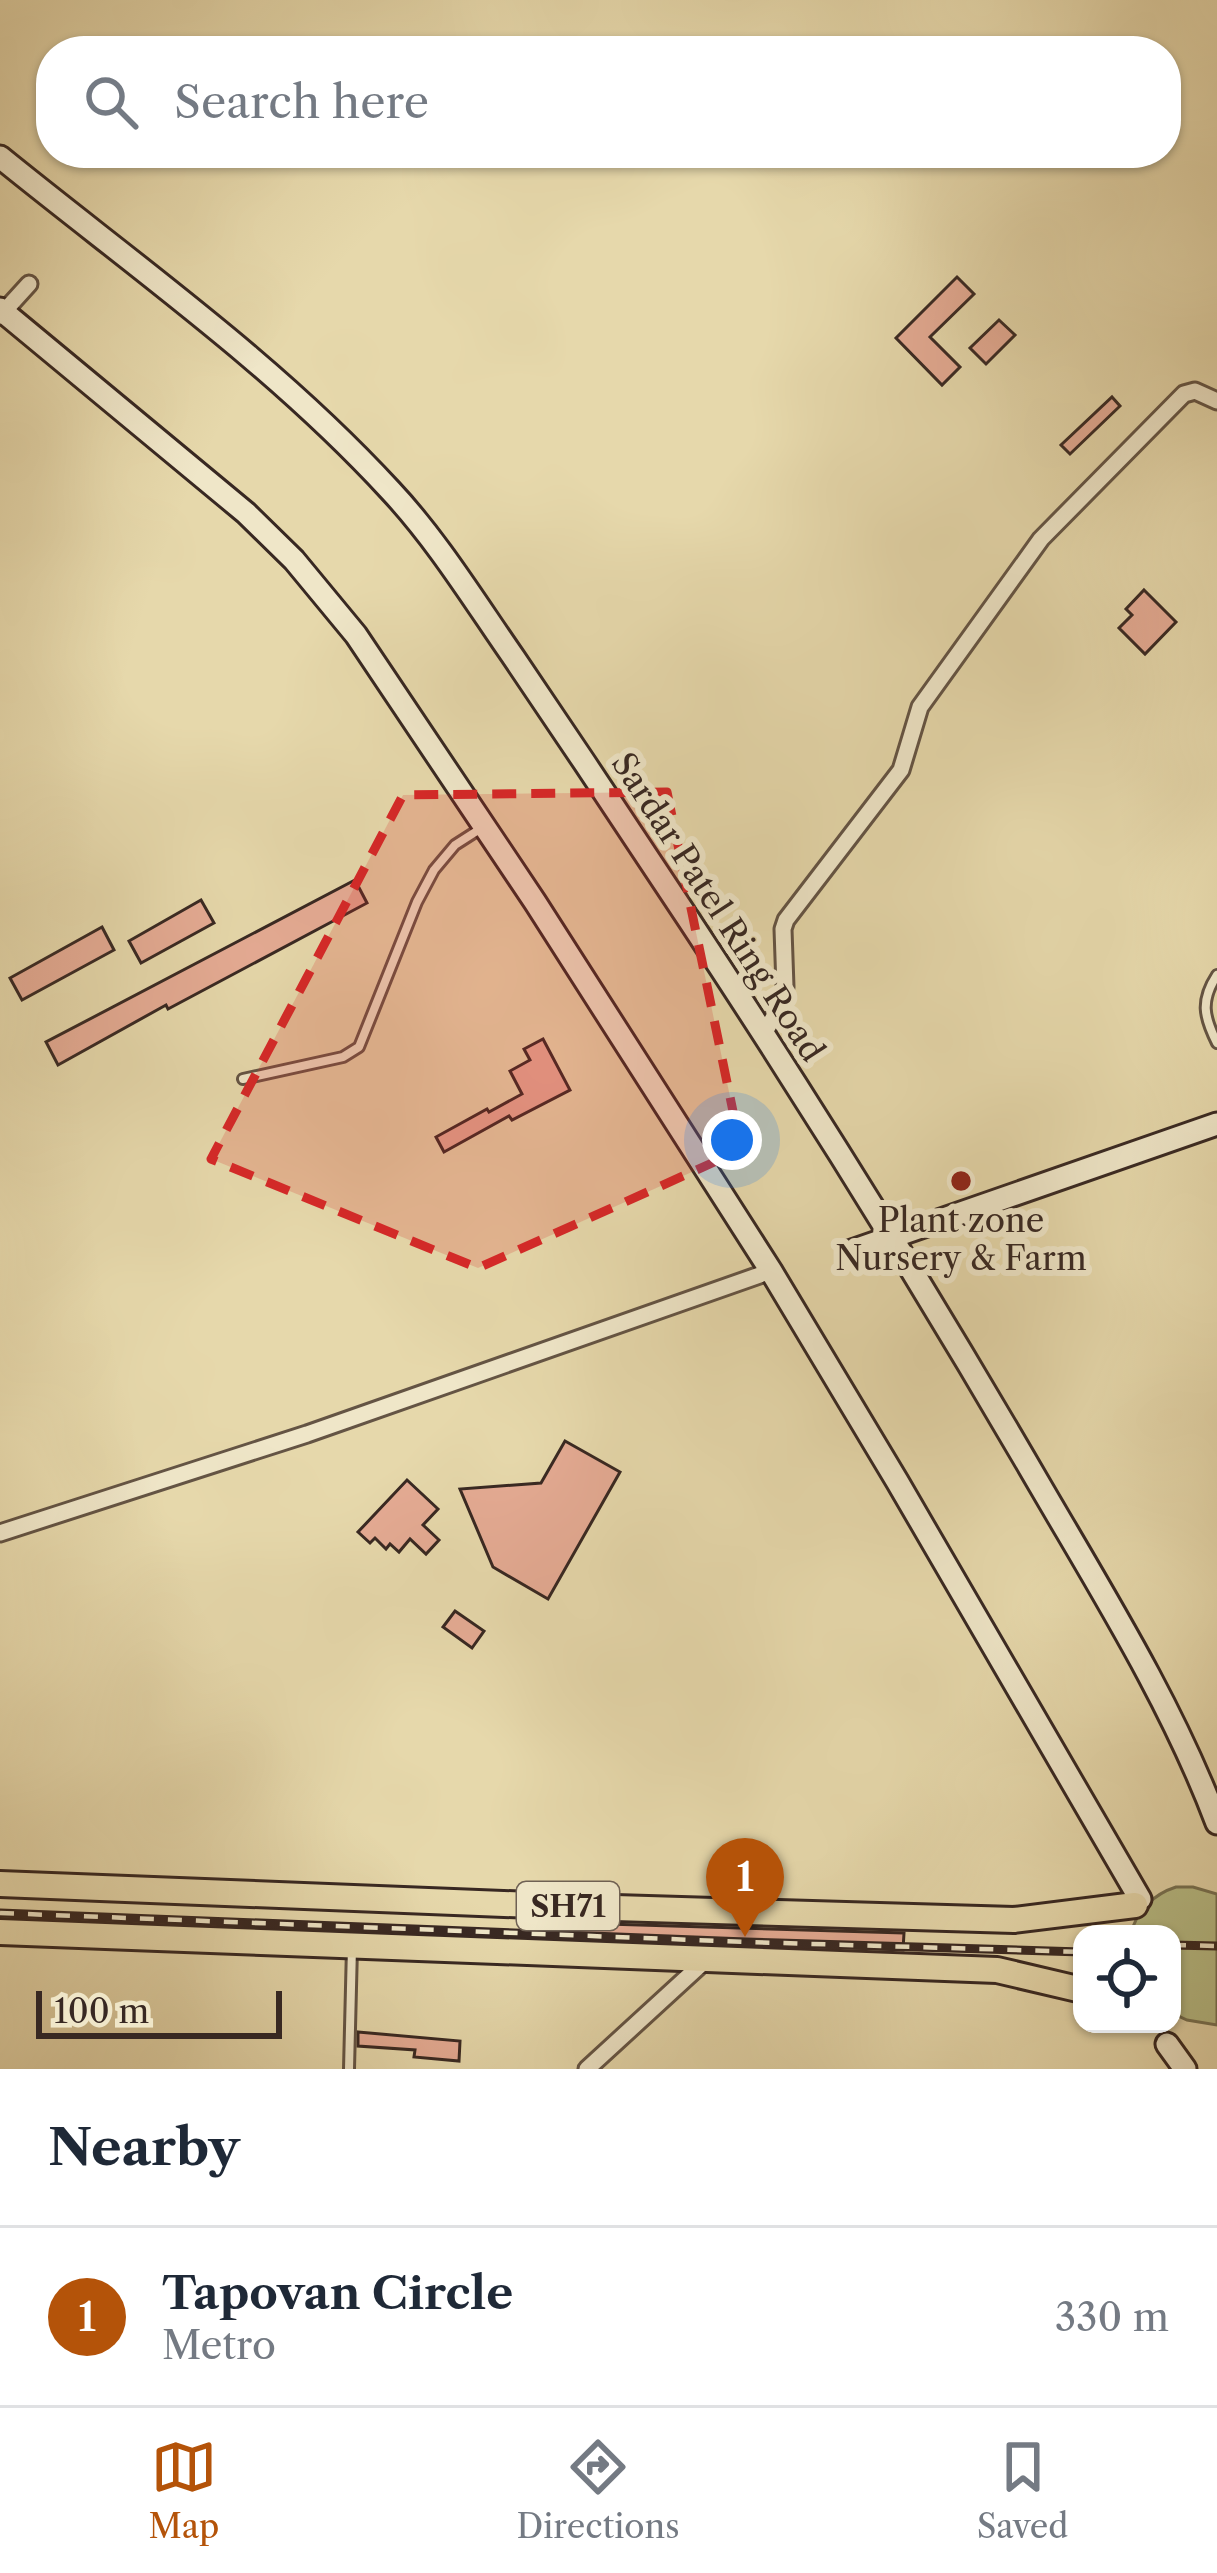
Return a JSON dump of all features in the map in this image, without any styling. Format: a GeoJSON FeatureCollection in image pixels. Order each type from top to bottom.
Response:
{"type":"FeatureCollection","features":[{"type":"Feature","properties":{"kind":"main road","name":"SH71"},"geometry":{"type":"LineString","coordinates":[[0,1884],[1014,1920],[1089,1913],[1138,1902]]}},
{"type":"Feature","properties":{"kind":"main road","name":"SH71"},"geometry":{"type":"LineString","coordinates":[[0,1932],[997,1970],[1073,1988]]}},
{"type":"Feature","properties":{"kind":"street","name":"Sardar Patel Ring Road"},"geometry":{"type":"LineString","coordinates":[[0,157],[244,350],[338,436],[394,493],[496,632],[764,1034],[969,1363],[1189,1752],[1217,1823]]}},
{"type":"Feature","properties":{"kind":"street"},"geometry":{"type":"LineString","coordinates":[[28,284],[1,312],[246,513],[294,560],[356,635],[771,1271],[898,1481],[1138,1902]]}},
{"type":"Feature","properties":{"kind":"street"},"geometry":{"type":"LineString","coordinates":[[764,1034],[785,987],[785,920],[901,770],[920,707],[1020,566],[1184,394],[1196,391],[1217,401]]}},
{"type":"Feature","properties":{"kind":"street"},"geometry":{"type":"LineString","coordinates":[[849,1252],[1217,1124]]}},
{"type":"Feature","properties":{"kind":"street"},"geometry":{"type":"LineString","coordinates":[[0,1533],[307,1434],[771,1271]]}},
{"type":"Feature","properties":{"kind":"street"},"geometry":{"type":"LineString","coordinates":[[587,2069],[707,1959]]}},
{"type":"Feature","properties":{"kind":"street"},"geometry":{"type":"LineString","coordinates":[[1167,2044],[1185,2069]]}},
{"type":"Feature","properties":{"kind":"lane"},"geometry":{"type":"LineString","coordinates":[[243,1079],[343,1058],[359,1047],[434,870],[455,845],[484,826]]}},
{"type":"Feature","properties":{"kind":"lane"},"geometry":{"type":"LineString","coordinates":[[1217,975],[1204,1016],[1217,1043]]}},
{"type":"Feature","properties":{"kind":"lane"},"geometry":{"type":"LineString","coordinates":[[349,2069],[352,1946]]}},
{"type":"Feature","properties":{"kind":"highlighted area"},"geometry":{"type":"Polygon","coordinates":[[[667,792],[741,1150],[478,1268],[211,1159],[403,795],[667,792]]]}},
{"type":"Feature","properties":{"kind":"green space"},"geometry":{"type":"Polygon","coordinates":[[[1193,1887],[1217,1894],[1217,2025],[1181,2017],[1181,1925],[1134,1925],[1147,1904],[1160,1894],[1193,1887]]]}},
{"type":"Feature","properties":{"kind":"building"},"geometry":{"type":"Polygon","coordinates":[[[957,277],[974,294],[930,337],[960,367],[942,385],[896,338],[957,277]]]}},
{"type":"Feature","properties":{"kind":"building"},"geometry":{"type":"Polygon","coordinates":[[[999,320],[1015,335],[986,364],[970,348],[999,320]]]}},
{"type":"Feature","properties":{"kind":"building"},"geometry":{"type":"Polygon","coordinates":[[[1112,397],[1120,406],[1070,454],[1061,445],[1112,397]]]}},
{"type":"Feature","properties":{"kind":"building"},"geometry":{"type":"Polygon","coordinates":[[[1144,590],[1176,622],[1145,654],[1119,628],[1132,615],[1126,609],[1144,590]]]}},
{"type":"Feature","properties":{"kind":"building"},"geometry":{"type":"Polygon","coordinates":[[[355,880],[367,903],[58,1065],[46,1042],[355,880]]]}},
{"type":"Feature","properties":{"kind":"building"},"geometry":{"type":"Polygon","coordinates":[[[201,900],[214,923],[141,963],[129,941],[201,900]]]}},
{"type":"Feature","properties":{"kind":"building"},"geometry":{"type":"Polygon","coordinates":[[[102,927],[114,950],[22,1000],[10,978],[102,927]]]}},
{"type":"Feature","properties":{"kind":"building"},"geometry":{"type":"Polygon","coordinates":[[[543,1039],[570,1090],[512,1120],[509,1116],[444,1152],[436,1137],[522,1094],[510,1071],[530,1060],[524,1049],[543,1039]]]}},
{"type":"Feature","properties":{"kind":"building"},"geometry":{"type":"Polygon","coordinates":[[[565,1441],[620,1472],[548,1599],[493,1567],[460,1489],[541,1483],[565,1441]]]}},
{"type":"Feature","properties":{"kind":"building"},"geometry":{"type":"Polygon","coordinates":[[[407,1480],[438,1509],[423,1525],[439,1540],[426,1554],[410,1539],[399,1552],[390,1544],[386,1549],[375,1538],[370,1543],[358,1532],[407,1480]]]}},
{"type":"Feature","properties":{"kind":"building"},"geometry":{"type":"Polygon","coordinates":[[[455,1611],[484,1631],[472,1648],[443,1627],[455,1611]]]}},
{"type":"Feature","properties":{"kind":"building"},"geometry":{"type":"Polygon","coordinates":[[[573,1923],[904,1933],[903,1950],[572,1937],[573,1923]]]}},
{"type":"Feature","properties":{"kind":"building"},"geometry":{"type":"Polygon","coordinates":[[[358,2032],[460,2041],[459,2061],[414,2057],[415,2050],[358,2046],[358,2032]]]}},
{"type":"Feature","properties":{"kind":"railway"},"geometry":{"type":"LineString","coordinates":[[0,1913],[1073,1952]]}},
{"type":"Feature","properties":{"kind":"railway"},"geometry":{"type":"LineString","coordinates":[[1181,1945],[1217,1946]]}},
{"type":"Feature","properties":{"kind":"place","name":"Plant zone Nursery & Farm"},"geometry":{"type":"Point","coordinates":[961,1181]}},
{"type":"Feature","properties":{"kind":"place","name":"Tapovan Circle"},"geometry":{"type":"Point","coordinates":[745,1937]}}]}
